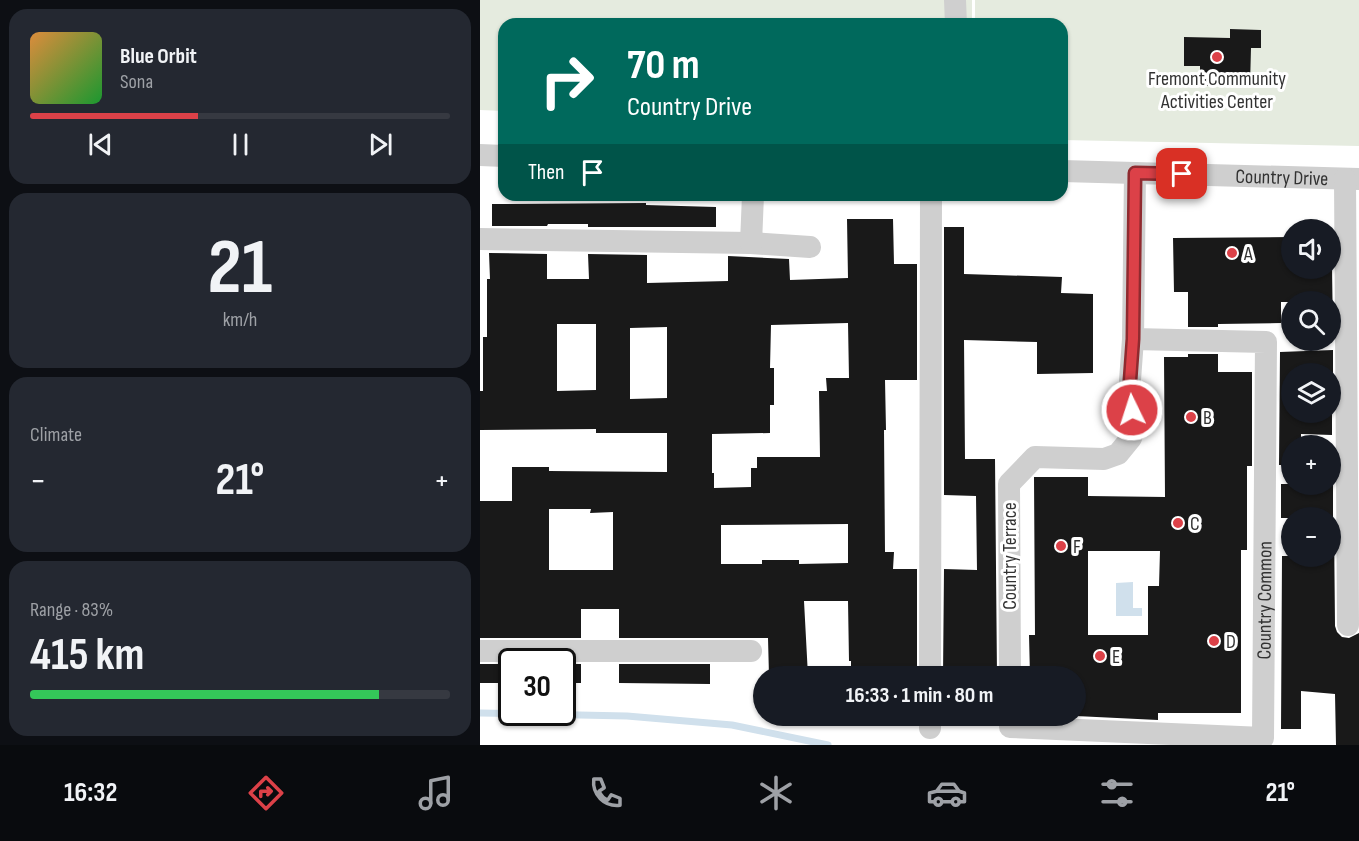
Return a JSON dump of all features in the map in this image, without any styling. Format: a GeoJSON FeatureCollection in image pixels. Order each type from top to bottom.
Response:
{"type":"FeatureCollection","features":[{"type":"Feature","properties":{"kind":"street"},"geometry":{"type":"LineString","coordinates":[[955,0],[956,18]]}},
{"type":"Feature","properties":{"kind":"street"},"geometry":{"type":"LineString","coordinates":[[480,155],[498,156]]}},
{"type":"Feature","properties":{"kind":"street","name":"Country Drive"},"geometry":{"type":"LineString","coordinates":[[1068,171],[1352,179]]}},
{"type":"Feature","properties":{"kind":"street","name":"Country Terrace"},"geometry":{"type":"LineString","coordinates":[[1010,666],[1009,484],[1035,457],[1104,459],[1118,454],[1131,438],[1135,426],[1129,394],[1133,339],[1135,173]]}},
{"type":"Feature","properties":{"kind":"street"},"geometry":{"type":"LineString","coordinates":[[1348,625],[1352,179]]}},
{"type":"Feature","properties":{"kind":"street"},"geometry":{"type":"LineString","coordinates":[[751,243],[753,201]]}},
{"type":"Feature","properties":{"kind":"street"},"geometry":{"type":"LineString","coordinates":[[930,666],[931,201]]}},
{"type":"Feature","properties":{"kind":"street"},"geometry":{"type":"LineString","coordinates":[[480,239],[751,243],[810,247]]}},
{"type":"Feature","properties":{"kind":"street","name":"Country Common"},"geometry":{"type":"LineString","coordinates":[[1084,726],[1263,738],[1266,342],[1133,339]]}},
{"type":"Feature","properties":{"kind":"street"},"geometry":{"type":"LineString","coordinates":[[480,651],[750,651]]}},
{"type":"Feature","properties":{"kind":"shaded area"},"geometry":{"type":"Polygon","coordinates":[[[480,0],[972,0],[972,18],[498,18],[498,111],[480,110],[480,0]]]}},
{"type":"Feature","properties":{"kind":"shaded area"},"geometry":{"type":"Polygon","coordinates":[[[975,0],[1359,0],[1359,146],[1068,140],[1068,18],[975,18],[975,0]]]}},
{"type":"Feature","properties":{"kind":"water"},"geometry":{"type":"Polygon","coordinates":[[[1133,582],[1133,608],[1142,608],[1142,616],[1116,616],[1116,583],[1133,582]]]}},
{"type":"Feature","properties":{"kind":"building","name":"Fremont Community Activities Center"},"geometry":{"type":"Polygon","coordinates":[[[1230,29],[1261,30],[1261,48],[1251,48],[1250,86],[1200,86],[1200,66],[1184,66],[1184,37],[1230,38],[1230,29]]]}},
{"type":"Feature","properties":{"kind":"building"},"geometry":{"type":"Polygon","coordinates":[[[646,203],[646,205],[716,207],[716,227],[588,227],[588,224],[492,226],[492,204],[646,203]]]}},
{"type":"Feature","properties":{"kind":"building"},"geometry":{"type":"Polygon","coordinates":[[[847,219],[893,219],[894,264],[917,264],[917,380],[885,380],[886,430],[884,430],[885,552],[894,552],[893,569],[917,569],[917,666],[851,666],[848,601],[804,601],[807,666],[769,666],[768,638],[619,638],[619,609],[581,609],[581,638],[480,638],[480,501],[512,501],[512,467],[549,467],[549,471],[667,472],[667,433],[596,433],[596,429],[480,430],[483,337],[487,337],[487,279],[490,279],[489,253],[547,254],[547,279],[589,279],[588,254],[647,255],[647,283],[728,281],[728,256],[789,259],[790,280],[848,278],[847,219]],[[848,323],[771,325],[770,368],[774,368],[774,405],[770,405],[770,433],[712,434],[714,488],[751,487],[751,468],[757,468],[757,457],[820,457],[819,391],[827,391],[826,378],[849,378],[848,323]],[[557,324],[557,391],[596,390],[596,324],[557,324]],[[667,327],[630,328],[630,399],[667,398],[667,327]],[[549,509],[549,570],[613,570],[613,512],[590,513],[591,509],[549,509]],[[848,524],[721,525],[721,564],[762,564],[762,560],[799,560],[799,564],[848,563],[848,524]]]}},
{"type":"Feature","properties":{"kind":"building"},"geometry":{"type":"Polygon","coordinates":[[[944,227],[964,227],[964,274],[1062,277],[1061,293],[1093,294],[1093,373],[1037,374],[1037,342],[964,340],[965,459],[995,459],[997,666],[943,666],[944,569],[977,570],[976,496],[944,495],[944,227]]]}},
{"type":"Feature","properties":{"kind":"building","name":"A"},"geometry":{"type":"Polygon","coordinates":[[[1281,237],[1281,279],[1332,279],[1332,291],[1281,291],[1281,323],[1188,327],[1188,292],[1174,292],[1173,238],[1281,237]]]}},
{"type":"Feature","properties":{"kind":"building"},"geometry":{"type":"Polygon","coordinates":[[[1333,351],[1333,363],[1281,363],[1281,423],[1332,423],[1332,435],[1281,435],[1281,465],[1279,465],[1280,352],[1333,351]]]}},
{"type":"Feature","properties":{"kind":"building"},"geometry":{"type":"Polygon","coordinates":[[[1218,354],[1218,372],[1252,372],[1252,466],[1247,466],[1247,550],[1241,550],[1241,713],[1158,713],[1158,720],[1086,716],[1086,666],[1030,666],[1029,635],[1035,635],[1034,477],[1088,477],[1088,496],[1165,497],[1164,357],[1218,354]],[[1088,551],[1088,635],[1148,635],[1148,586],[1159,586],[1160,551],[1088,551]]]}},
{"type":"Feature","properties":{"kind":"building"},"geometry":{"type":"Polygon","coordinates":[[[1281,495],[1333,495],[1333,507],[1281,507],[1281,495]]]}},
{"type":"Feature","properties":{"kind":"building"},"geometry":{"type":"Polygon","coordinates":[[[1282,567],[1334,567],[1337,632],[1342,637],[1349,638],[1359,633],[1359,745],[1336,745],[1335,694],[1301,691],[1301,729],[1281,729],[1282,567]]]}},
{"type":"Feature","properties":{"kind":"building"},"geometry":{"type":"Polygon","coordinates":[[[480,664],[498,664],[498,683],[480,683],[480,664]]]}},
{"type":"Feature","properties":{"kind":"building"},"geometry":{"type":"Polygon","coordinates":[[[576,664],[581,664],[581,683],[576,683],[576,664]]]}},
{"type":"Feature","properties":{"kind":"building"},"geometry":{"type":"Polygon","coordinates":[[[619,664],[710,664],[710,684],[619,683],[619,664]]]}},
{"type":"Feature","properties":{"kind":"waterway"},"geometry":{"type":"LineString","coordinates":[[480,713],[627,716],[732,725],[828,745]]}},
{"type":"Feature","properties":{"kind":"place","name":"Fremont Community Activities Center"},"geometry":{"type":"Point","coordinates":[1217,57]}},
{"type":"Feature","properties":{"kind":"place","name":"A"},"geometry":{"type":"Point","coordinates":[1232,253]}},
{"type":"Feature","properties":{"kind":"place","name":"B"},"geometry":{"type":"Point","coordinates":[1191,417]}},
{"type":"Feature","properties":{"kind":"place","name":"C"},"geometry":{"type":"Point","coordinates":[1178,523]}},
{"type":"Feature","properties":{"kind":"place","name":"F"},"geometry":{"type":"Point","coordinates":[1061,546]}},
{"type":"Feature","properties":{"kind":"place","name":"D"},"geometry":{"type":"Point","coordinates":[1214,641]}},
{"type":"Feature","properties":{"kind":"place","name":"E"},"geometry":{"type":"Point","coordinates":[1100,656]}},
{"type":"Feature","properties":{"kind":"route"},"geometry":{"type":"LineString","coordinates":[[1132,410],[1129,394],[1133,339],[1135,173],[1182,174]]}}]}
